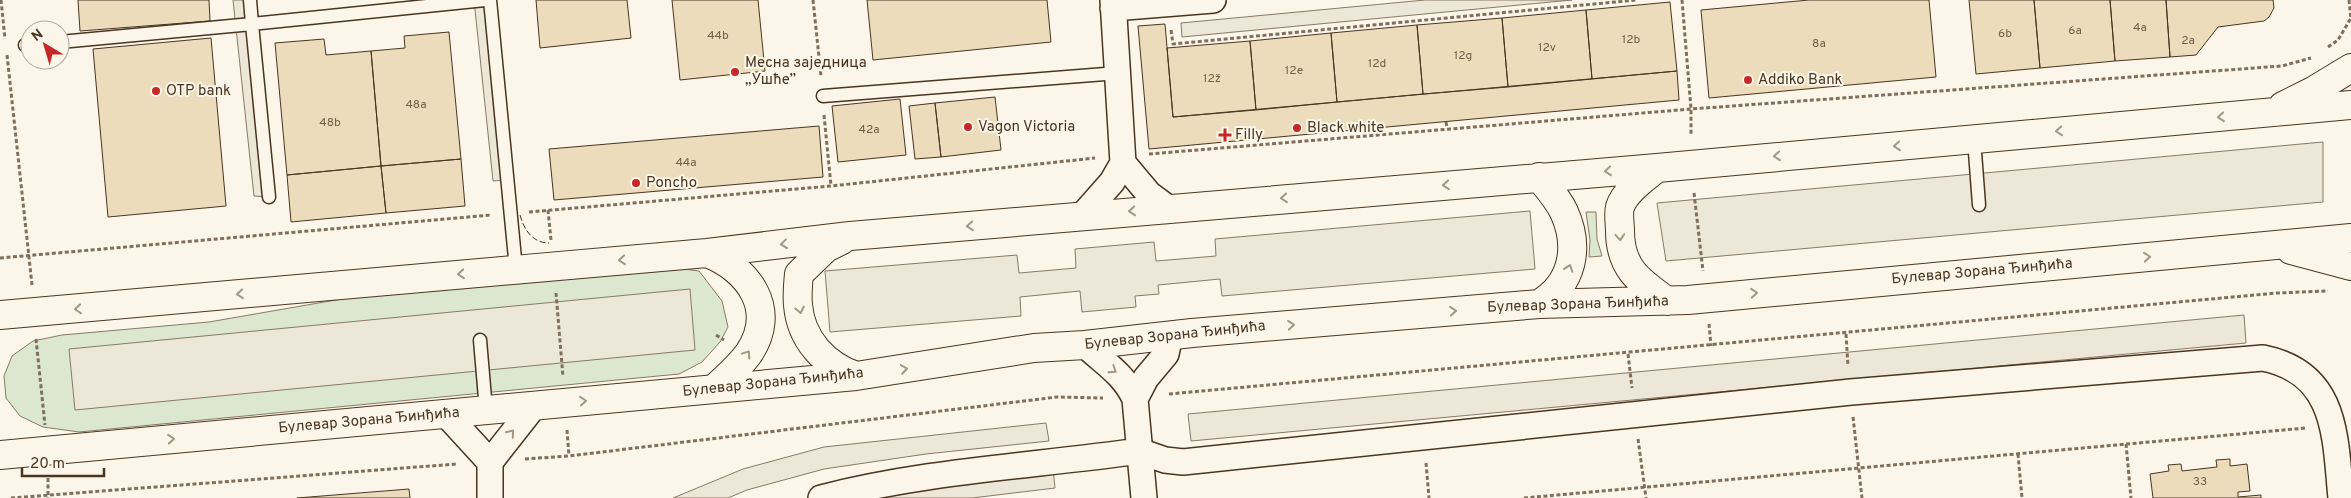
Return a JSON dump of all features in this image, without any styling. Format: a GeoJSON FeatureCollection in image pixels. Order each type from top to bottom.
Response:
{"type":"FeatureCollection","features":[{"type":"Feature","properties":{"kind":"street"},"geometry":{"type":"LineString","coordinates":[[1082,216],[1112,182],[1123,160],[1113,4],[1213,0]]}},
{"type":"Feature","properties":{"kind":"street"},"geometry":{"type":"LineString","coordinates":[[2270,112],[2314,91],[2351,68]]}},
{"type":"Feature","properties":{"kind":"street"},"geometry":{"type":"LineString","coordinates":[[0,316],[707,252],[850,236],[1657,168],[2351,105]]}},
{"type":"Feature","properties":{"kind":"street"},"geometry":{"type":"LineString","coordinates":[[1123,160],[1149,194],[1168,208]]}},
{"type":"Feature","properties":{"kind":"street"},"geometry":{"type":"LineString","coordinates":[[1657,168],[1630,191],[1620,207],[1620,239],[1622,253],[1629,268],[1639,281],[1666,301]]}},
{"type":"Feature","properties":{"kind":"street"},"geometry":{"type":"LineString","coordinates":[[1539,177],[1564,213],[1571,236],[1572,261],[1561,285],[1553,296],[1539,304]]}},
{"type":"Feature","properties":{"kind":"street"},"geometry":{"type":"LineString","coordinates":[[850,236],[826,248],[799,274],[798,306],[805,331],[826,361],[841,371],[856,376]]}},
{"type":"Feature","properties":{"kind":"street","name":"Булевар Зорана Ђинђића"},"geometry":{"type":"LineString","coordinates":[[0,455],[856,376],[1034,348],[1085,345],[1170,335],[1539,304],[1666,301],[2351,238]]}},
{"type":"Feature","properties":{"kind":"street"},"geometry":{"type":"LineString","coordinates":[[2272,246],[2351,266]]}},
{"type":"Feature","properties":{"kind":"street"},"geometry":{"type":"LineString","coordinates":[[707,252],[724,259],[739,271],[749,282],[760,308],[759,331],[749,352],[714,389]]}},
{"type":"Feature","properties":{"kind":"street"},"geometry":{"type":"LineString","coordinates":[[1135,399],[1146,378],[1166,354],[1170,335]]}},
{"type":"Feature","properties":{"kind":"street"},"geometry":{"type":"LineString","coordinates":[[1085,345],[1105,365],[1129,384],[1135,399],[1144,498]]}},
{"type":"Feature","properties":{"kind":"street"},"geometry":{"type":"LineString","coordinates":[[821,498],[898,482],[962,472],[1139,451],[1165,460],[1183,462],[1851,392],[2263,358],[2280,361],[2298,372],[2321,394],[2334,425],[2341,498]]}},
{"type":"Feature","properties":{"kind":"street"},"geometry":{"type":"LineString","coordinates":[[490,498],[490,462],[534,406]]}},
{"type":"Feature","properties":{"kind":"street"},"geometry":{"type":"LineString","coordinates":[[446,414],[490,462]]}},
{"type":"Feature","properties":{"kind":"lane"},"geometry":{"type":"LineString","coordinates":[[250,0],[269,197]]}},
{"type":"Feature","properties":{"kind":"lane"},"geometry":{"type":"LineString","coordinates":[[70,41],[486,0]]}},
{"type":"Feature","properties":{"kind":"lane"},"geometry":{"type":"LineString","coordinates":[[490,0],[516,269]]}},
{"type":"Feature","properties":{"kind":"lane"},"geometry":{"type":"LineString","coordinates":[[823,96],[1118,73]]}},
{"type":"Feature","properties":{"kind":"lane"},"geometry":{"type":"LineString","coordinates":[[1974,139],[1979,205]]}},
{"type":"Feature","properties":{"kind":"lane"},"geometry":{"type":"LineString","coordinates":[[480,340],[486,410]]}},
{"type":"Feature","properties":{"kind":"path"},"geometry":{"type":"LineString","coordinates":[[1,0],[30,255],[48,451],[48,496]]}},
{"type":"Feature","properties":{"kind":"path"},"geometry":{"type":"LineString","coordinates":[[1173,44],[1636,0]]}},
{"type":"Feature","properties":{"kind":"path"},"geometry":{"type":"LineString","coordinates":[[2326,48],[2338,40],[2351,19],[2349,0]]}},
{"type":"Feature","properties":{"kind":"path"},"geometry":{"type":"LineString","coordinates":[[1434,19],[1434,24]]}},
{"type":"Feature","properties":{"kind":"path"},"geometry":{"type":"LineString","coordinates":[[0,258],[1123,160],[1447,128],[2282,66],[2314,57]]}},
{"type":"Feature","properties":{"kind":"path"},"geometry":{"type":"LineString","coordinates":[[1446,122],[1447,128]]}},
{"type":"Feature","properties":{"kind":"path"},"geometry":{"type":"LineString","coordinates":[[548,210],[569,456]]}},
{"type":"Feature","properties":{"kind":"path"},"geometry":{"type":"LineString","coordinates":[[11,498],[569,456],[1057,397],[1135,399],[1197,390],[1846,334],[2277,293],[2335,290]]}},
{"type":"Feature","properties":{"kind":"path"},"geometry":{"type":"LineString","coordinates":[[716,334],[726,340]]}},
{"type":"Feature","properties":{"kind":"path"},"geometry":{"type":"LineString","coordinates":[[1846,334],[1862,498]]}},
{"type":"Feature","properties":{"kind":"path"},"geometry":{"type":"LineString","coordinates":[[1524,498],[2334,425]]}},
{"type":"Feature","properties":{"kind":"path"},"geometry":{"type":"LineString","coordinates":[[1424,437],[1429,498]]}},
{"type":"Feature","properties":{"kind":"path"},"geometry":{"type":"LineString","coordinates":[[2126,444],[2131,498]]}},
{"type":"Feature","properties":{"kind":"path"},"geometry":{"type":"LineString","coordinates":[[2018,454],[2022,498]]}},
{"type":"Feature","properties":{"kind":"path"},"geometry":{"type":"LineString","coordinates":[[1644,486],[1646,498]]}},
{"type":"Feature","properties":{"kind":"green space"},"geometry":{"type":"Polygon","coordinates":[[[1586,212],[1596,212],[1597,239],[1602,256],[1589,257],[1590,240],[1586,212]]]}},
{"type":"Feature","properties":{"kind":"green space"},"geometry":{"type":"Polygon","coordinates":[[[653,265],[699,271],[722,301],[728,327],[720,342],[702,362],[679,374],[79,432],[43,427],[20,416],[6,398],[4,376],[12,356],[33,341],[62,335],[209,322],[353,297],[653,265]]]}},
{"type":"Feature","properties":{"kind":"shaded area"},"geometry":{"type":"Polygon","coordinates":[[[233,0],[251,0],[269,197],[254,196],[233,0]]]}},
{"type":"Feature","properties":{"kind":"shaded area"},"geometry":{"type":"Polygon","coordinates":[[[474,0],[490,0],[507,180],[493,181],[474,0]]]}},
{"type":"Feature","properties":{"kind":"shaded area"},"geometry":{"type":"Polygon","coordinates":[[[1425,0],[1572,0],[1182,37],[1181,23],[1425,0]]]}},
{"type":"Feature","properties":{"kind":"shaded area"},"geometry":{"type":"Polygon","coordinates":[[[2323,142],[2323,202],[1666,261],[1657,203],[2323,142]]]}},
{"type":"Feature","properties":{"kind":"shaded area"},"geometry":{"type":"Polygon","coordinates":[[[1530,211],[1535,269],[1222,296],[1220,279],[1158,285],[1159,294],[1135,296],[1136,307],[1082,312],[1080,291],[1020,297],[1021,316],[830,332],[825,271],[1017,255],[1019,273],[1076,268],[1075,249],[1154,242],[1156,261],[1216,256],[1215,239],[1530,211]]]}},
{"type":"Feature","properties":{"kind":"shaded area"},"geometry":{"type":"Polygon","coordinates":[[[690,289],[695,350],[75,410],[69,349],[690,289]]]}},
{"type":"Feature","properties":{"kind":"shaded area"},"geometry":{"type":"Polygon","coordinates":[[[2244,315],[2246,343],[1191,441],[1188,414],[2244,315]]]}},
{"type":"Feature","properties":{"kind":"shaded area"},"geometry":{"type":"Polygon","coordinates":[[[1046,423],[1049,441],[926,454],[824,469],[747,490],[728,498],[673,498],[743,469],[824,447],[1046,423]]]}},
{"type":"Feature","properties":{"kind":"shaded area"},"geometry":{"type":"Polygon","coordinates":[[[1053,468],[1055,488],[972,498],[859,498],[1053,468]]]}},
{"type":"Feature","properties":{"kind":"building"},"geometry":{"type":"Polygon","coordinates":[[[78,0],[209,0],[210,21],[80,31],[78,0]]]}},
{"type":"Feature","properties":{"kind":"building"},"geometry":{"type":"Polygon","coordinates":[[[536,0],[627,0],[631,38],[540,48],[536,0]]]}},
{"type":"Feature","properties":{"kind":"building"},"geometry":{"type":"Polygon","coordinates":[[[672,0],[758,0],[765,71],[680,80],[672,0]]]}},
{"type":"Feature","properties":{"kind":"building"},"geometry":{"type":"Polygon","coordinates":[[[867,0],[1047,0],[1051,42],[873,60],[867,0]]]}},
{"type":"Feature","properties":{"kind":"building"},"geometry":{"type":"Polygon","coordinates":[[[1809,0],[1929,0],[1936,77],[1709,98],[1701,10],[1809,0]]]}},
{"type":"Feature","properties":{"kind":"building"},"geometry":{"type":"Polygon","coordinates":[[[1969,0],[2034,0],[2040,68],[1976,74],[1969,0]]]}},
{"type":"Feature","properties":{"kind":"building"},"geometry":{"type":"Polygon","coordinates":[[[2034,0],[2110,0],[2115,61],[2040,68],[2034,0]]]}},
{"type":"Feature","properties":{"kind":"building"},"geometry":{"type":"Polygon","coordinates":[[[2110,0],[2166,0],[2170,57],[2115,61],[2110,0]]]}},
{"type":"Feature","properties":{"kind":"building"},"geometry":{"type":"Polygon","coordinates":[[[2166,0],[2273,0],[2274,8],[2269,17],[2264,21],[2218,27],[2196,55],[2170,57],[2166,0]]]}},
{"type":"Feature","properties":{"kind":"building"},"geometry":{"type":"Polygon","coordinates":[[[1670,2],[1677,71],[1592,79],[1586,10],[1670,2]]]}},
{"type":"Feature","properties":{"kind":"building"},"geometry":{"type":"Polygon","coordinates":[[[1586,10],[1592,79],[1508,87],[1502,18],[1586,10]]]}},
{"type":"Feature","properties":{"kind":"building"},"geometry":{"type":"Polygon","coordinates":[[[1502,18],[1508,87],[1423,94],[1417,25],[1502,18]]]}},
{"type":"Feature","properties":{"kind":"building"},"geometry":{"type":"Polygon","coordinates":[[[1165,24],[1173,117],[1677,71],[1679,100],[1149,149],[1138,26],[1165,24]]]}},
{"type":"Feature","properties":{"kind":"building"},"geometry":{"type":"Polygon","coordinates":[[[1417,25],[1423,94],[1337,102],[1331,33],[1417,25]]]}},
{"type":"Feature","properties":{"kind":"building"},"geometry":{"type":"Polygon","coordinates":[[[449,32],[461,159],[381,166],[371,51],[405,48],[404,36],[449,32]]]}},
{"type":"Feature","properties":{"kind":"building"},"geometry":{"type":"Polygon","coordinates":[[[1331,33],[1337,102],[1256,110],[1250,41],[1331,33]]]}},
{"type":"Feature","properties":{"kind":"building","name":"OTP bank"},"geometry":{"type":"Polygon","coordinates":[[[211,38],[226,206],[108,217],[93,49],[211,38]]]}},
{"type":"Feature","properties":{"kind":"building"},"geometry":{"type":"Polygon","coordinates":[[[324,39],[326,55],[371,51],[381,166],[287,175],[275,43],[324,39]]]}},
{"type":"Feature","properties":{"kind":"building"},"geometry":{"type":"Polygon","coordinates":[[[1250,41],[1256,110],[1173,117],[1167,48],[1250,41]]]}},
{"type":"Feature","properties":{"kind":"building","name":"Vagon Victoria"},"geometry":{"type":"Polygon","coordinates":[[[995,97],[1001,150],[941,157],[935,103],[995,97]]]}},
{"type":"Feature","properties":{"kind":"building"},"geometry":{"type":"Polygon","coordinates":[[[900,99],[906,155],[838,162],[832,106],[900,99]]]}},
{"type":"Feature","properties":{"kind":"building"},"geometry":{"type":"Polygon","coordinates":[[[935,103],[941,157],[915,159],[909,106],[935,103]]]}},
{"type":"Feature","properties":{"kind":"building"},"geometry":{"type":"Polygon","coordinates":[[[819,126],[823,177],[554,200],[549,149],[819,126]]]}},
{"type":"Feature","properties":{"kind":"building"},"geometry":{"type":"Polygon","coordinates":[[[461,159],[465,206],[386,213],[381,166],[461,159]]]}},
{"type":"Feature","properties":{"kind":"building"},"geometry":{"type":"Polygon","coordinates":[[[381,166],[386,213],[291,222],[287,175],[381,166]]]}},
{"type":"Feature","properties":{"kind":"building"},"geometry":{"type":"Polygon","coordinates":[[[2230,459],[2230,466],[2247,464],[2250,491],[2238,492],[2238,497],[2261,495],[2261,498],[2153,498],[2150,474],[2169,471],[2168,465],[2181,464],[2182,471],[2217,467],[2216,460],[2230,459]]]}},
{"type":"Feature","properties":{"kind":"building"},"geometry":{"type":"Polygon","coordinates":[[[409,489],[410,498],[297,498],[409,489]]]}},
{"type":"Feature","properties":{"kind":"fence"},"geometry":{"type":"LineString","coordinates":[[520,215],[530,235],[538,241],[549,243]]}},
{"type":"Feature","properties":{"kind":"place","name":"Месна заједница „Ушће”"},"geometry":{"type":"Point","coordinates":[735,72]}},
{"type":"Feature","properties":{"kind":"place","name":"Addiko Bank"},"geometry":{"type":"Point","coordinates":[1748,80]}},
{"type":"Feature","properties":{"kind":"place","name":"OTP bank"},"geometry":{"type":"Point","coordinates":[156,91]}},
{"type":"Feature","properties":{"kind":"place","name":"Vagon Victoria"},"geometry":{"type":"Point","coordinates":[968,127]}},
{"type":"Feature","properties":{"kind":"place","name":"Black white"},"geometry":{"type":"Point","coordinates":[1297,128]}},
{"type":"Feature","properties":{"kind":"place","name":"Filly"},"geometry":{"type":"Point","coordinates":[1225,135]}},
{"type":"Feature","properties":{"kind":"place","name":"Poncho"},"geometry":{"type":"Point","coordinates":[636,183]}}]}
